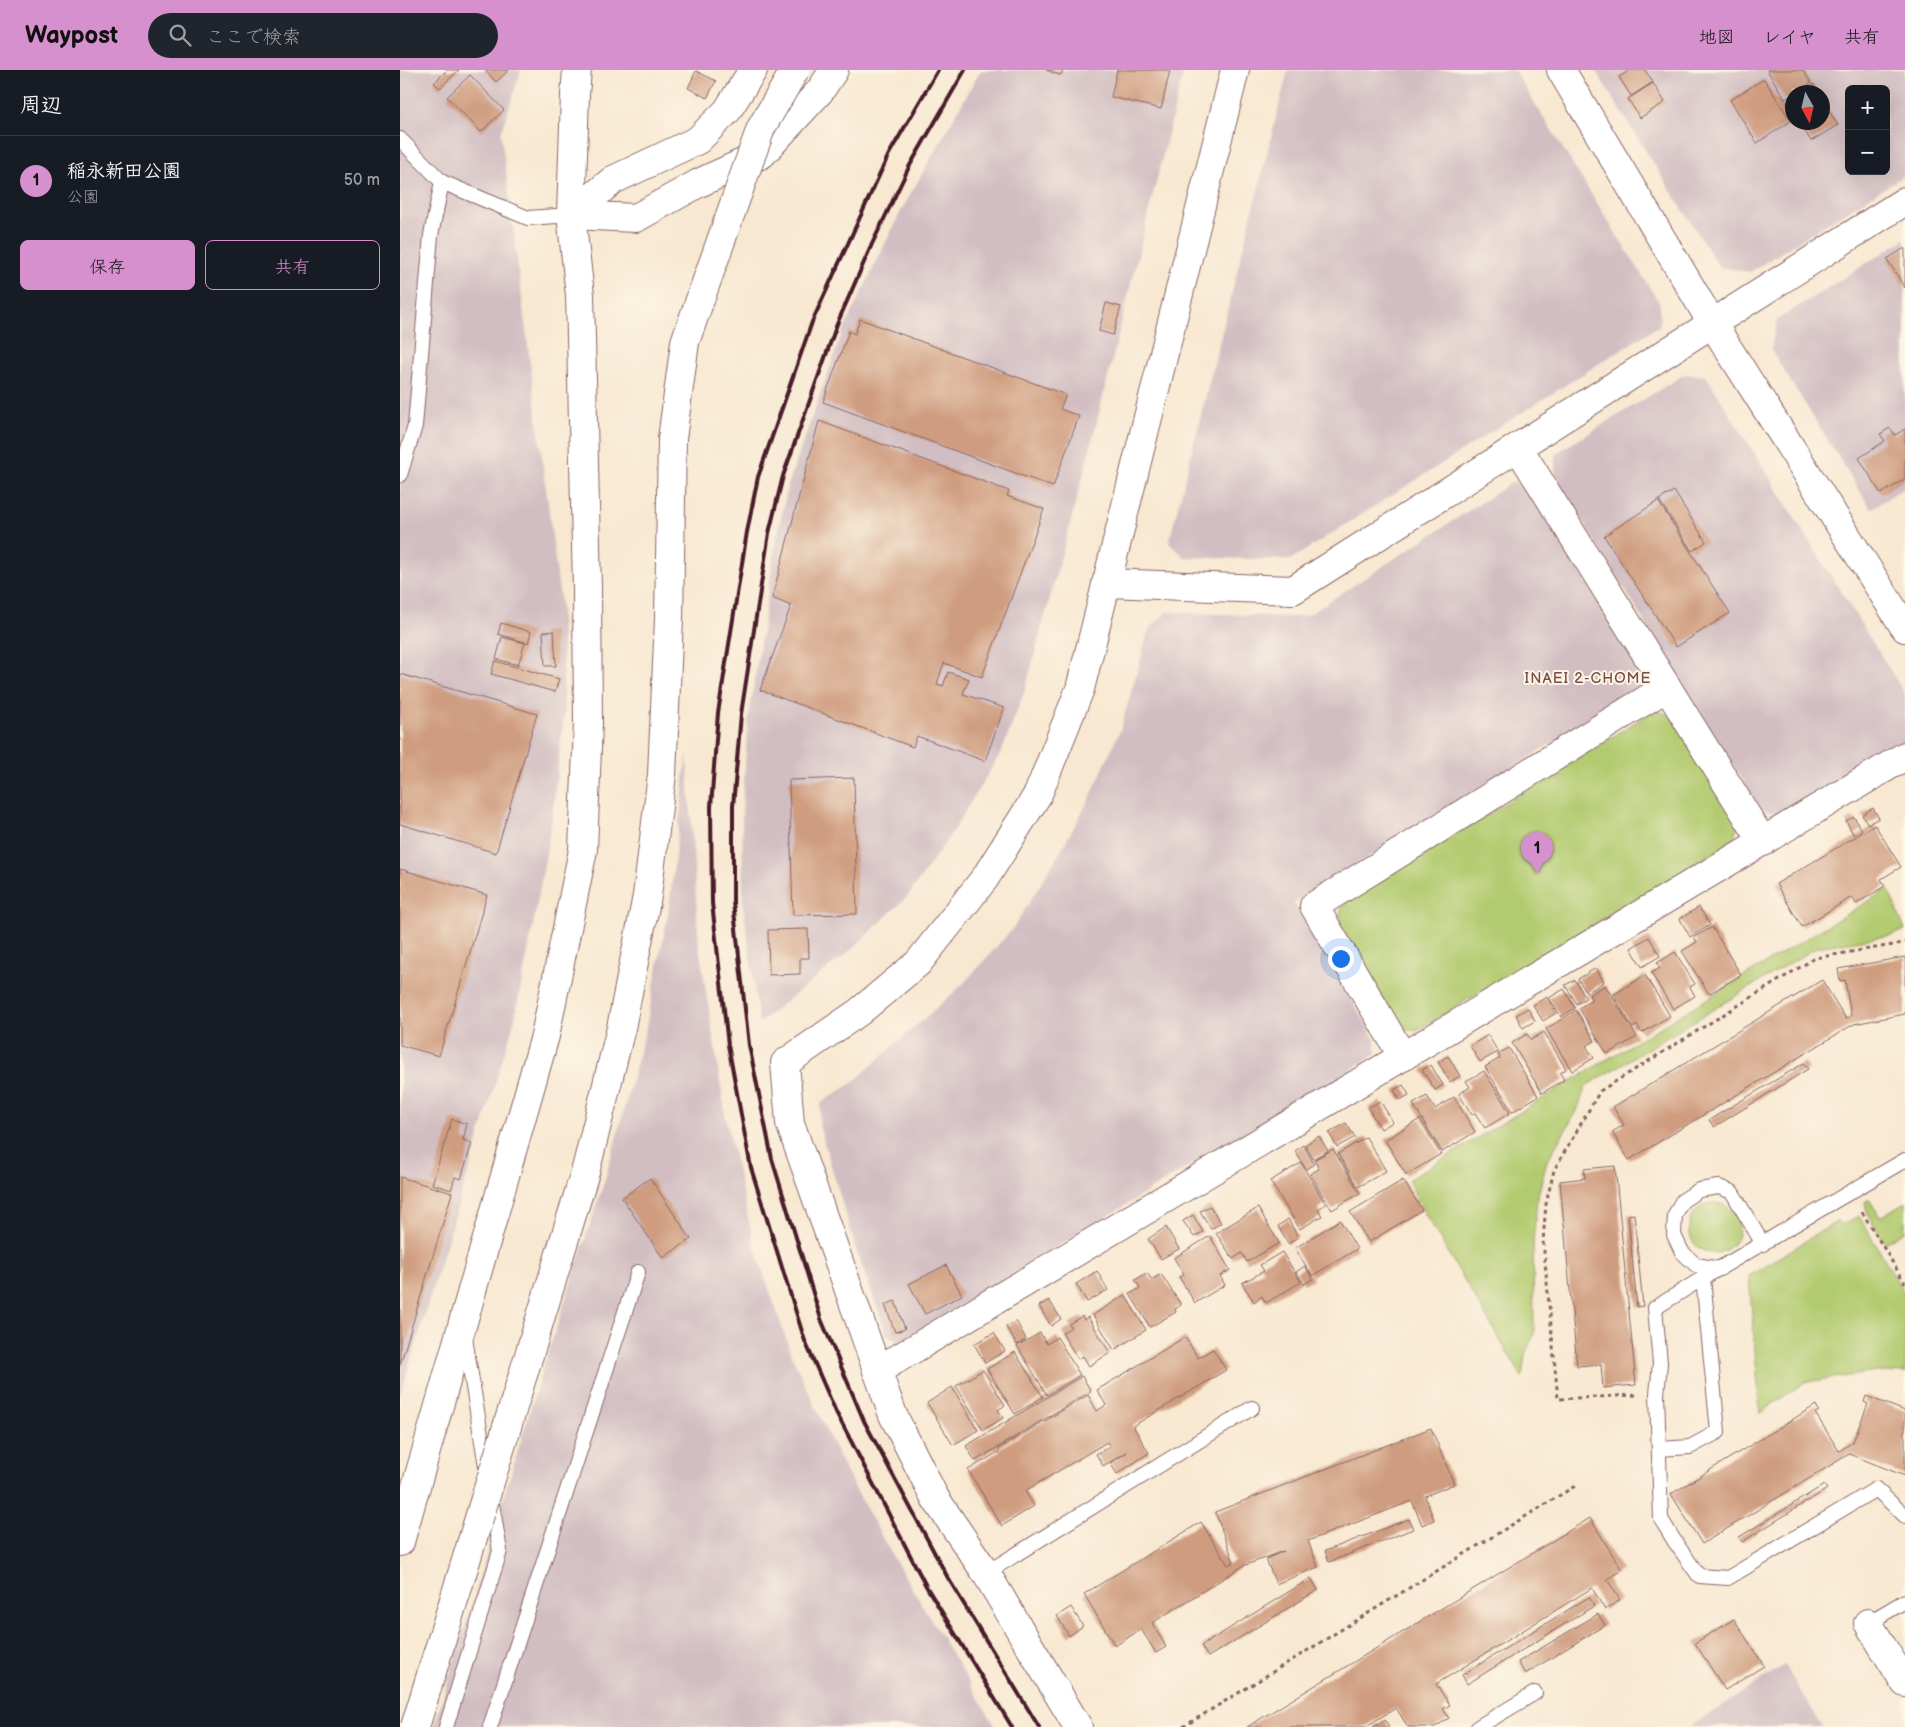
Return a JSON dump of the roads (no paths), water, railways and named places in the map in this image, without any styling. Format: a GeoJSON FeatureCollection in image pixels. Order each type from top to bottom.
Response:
{"type":"FeatureCollection","features":[{"type":"Feature","properties":{"kind":"street"},"geometry":{"type":"LineString","coordinates":[[400,1542],[546,1036],[583,850],[588,723],[587,588],[580,295],[571,215],[577,70]]}},
{"type":"Feature","properties":{"kind":"street"},"geometry":{"type":"LineString","coordinates":[[571,215],[613,180],[698,140],[727,111],[753,70]]}},
{"type":"Feature","properties":{"kind":"street"},"geometry":{"type":"LineString","coordinates":[[415,1727],[586,1168],[621,1028],[643,915],[662,774],[672,438],[685,342],[761,128],[795,70]]}},
{"type":"Feature","properties":{"kind":"street"},"geometry":{"type":"LineString","coordinates":[[571,215],[636,218],[699,184],[762,154],[820,91],[834,70]]}},
{"type":"Feature","properties":{"kind":"street"},"geometry":{"type":"LineString","coordinates":[[1078,1727],[986,1573],[935,1498],[894,1415],[790,1123],[785,1063],[859,1012],[918,963],[984,878],[1038,794],[1080,689],[1235,70]]}},
{"type":"Feature","properties":{"kind":"street"},"geometry":{"type":"LineString","coordinates":[[1561,70],[1712,323],[1902,616]]}},
{"type":"Feature","properties":{"kind":"street"},"geometry":{"type":"LineString","coordinates":[[1106,583],[1293,590],[1905,201]]}},
{"type":"Feature","properties":{"kind":"street"},"geometry":{"type":"LineString","coordinates":[[1518,446],[1763,842]]}},
{"type":"Feature","properties":{"kind":"street"},"geometry":{"type":"LineString","coordinates":[[1403,1057],[1314,906],[1667,687]]}},
{"type":"Feature","properties":{"kind":"street"},"geometry":{"type":"LineString","coordinates":[[877,1371],[1905,756]]}},
{"type":"Feature","properties":{"kind":"street"},"geometry":{"type":"LineString","coordinates":[[1868,1623],[1905,1683]]}},
{"type":"Feature","properties":{"kind":"lane"},"geometry":{"type":"LineString","coordinates":[[400,139],[442,182],[528,218],[571,215]]}},
{"type":"Feature","properties":{"kind":"lane"},"geometry":{"type":"LineString","coordinates":[[400,475],[415,426],[431,235],[442,182]]}},
{"type":"Feature","properties":{"kind":"lane"},"geometry":{"type":"LineString","coordinates":[[1905,1160],[1655,1308],[1660,1363],[1657,1394],[1661,1519],[1699,1576],[1728,1578],[1876,1489],[1905,1516]]}},
{"type":"Feature","properties":{"kind":"lane"},"geometry":{"type":"LineString","coordinates":[[1720,1269],[1696,1265],[1682,1252],[1674,1236],[1675,1215],[1682,1202],[1699,1190],[1719,1187],[1732,1192],[1763,1244]]}},
{"type":"Feature","properties":{"kind":"lane"},"geometry":{"type":"LineString","coordinates":[[490,1727],[638,1272]]}},
{"type":"Feature","properties":{"kind":"lane"},"geometry":{"type":"LineString","coordinates":[[1659,1449],[1690,1447],[1718,1432],[1703,1278]]}},
{"type":"Feature","properties":{"kind":"lane"},"geometry":{"type":"LineString","coordinates":[[446,1727],[500,1551],[463,1325]]}},
{"type":"Feature","properties":{"kind":"lane"},"geometry":{"type":"LineString","coordinates":[[986,1573],[1252,1408]]}},
{"type":"Feature","properties":{"kind":"lane"},"geometry":{"type":"LineString","coordinates":[[1868,1623],[1905,1600]]}},
{"type":"Feature","properties":{"kind":"lane"},"geometry":{"type":"LineString","coordinates":[[1478,1727],[1535,1694]]}},
{"type":"Feature","properties":{"kind":"railway"},"geometry":{"type":"LineString","coordinates":[[938,70],[889,154],[812,322],[758,477],[747,532],[718,713],[711,807],[712,903],[728,1045],[751,1168],[805,1341],[836,1412],[926,1586],[1012,1727]]}},
{"type":"Feature","properties":{"kind":"railway"},"geometry":{"type":"LineString","coordinates":[[965,70],[909,167],[872,244],[837,324],[783,476],[769,533],[741,714],[733,806],[733,902],[749,1045],[772,1159],[821,1319],[864,1421],[948,1578],[1039,1727]]}},
{"type":"Feature","properties":{"kind":"place","name":"稲永新田公園"},"geometry":{"type":"Point","coordinates":[1537,873]}},
{"type":"Feature","properties":{"kind":"district","name":"INAEI 2-CHOME"},"geometry":{"type":"Point","coordinates":[1588,678]}}]}
